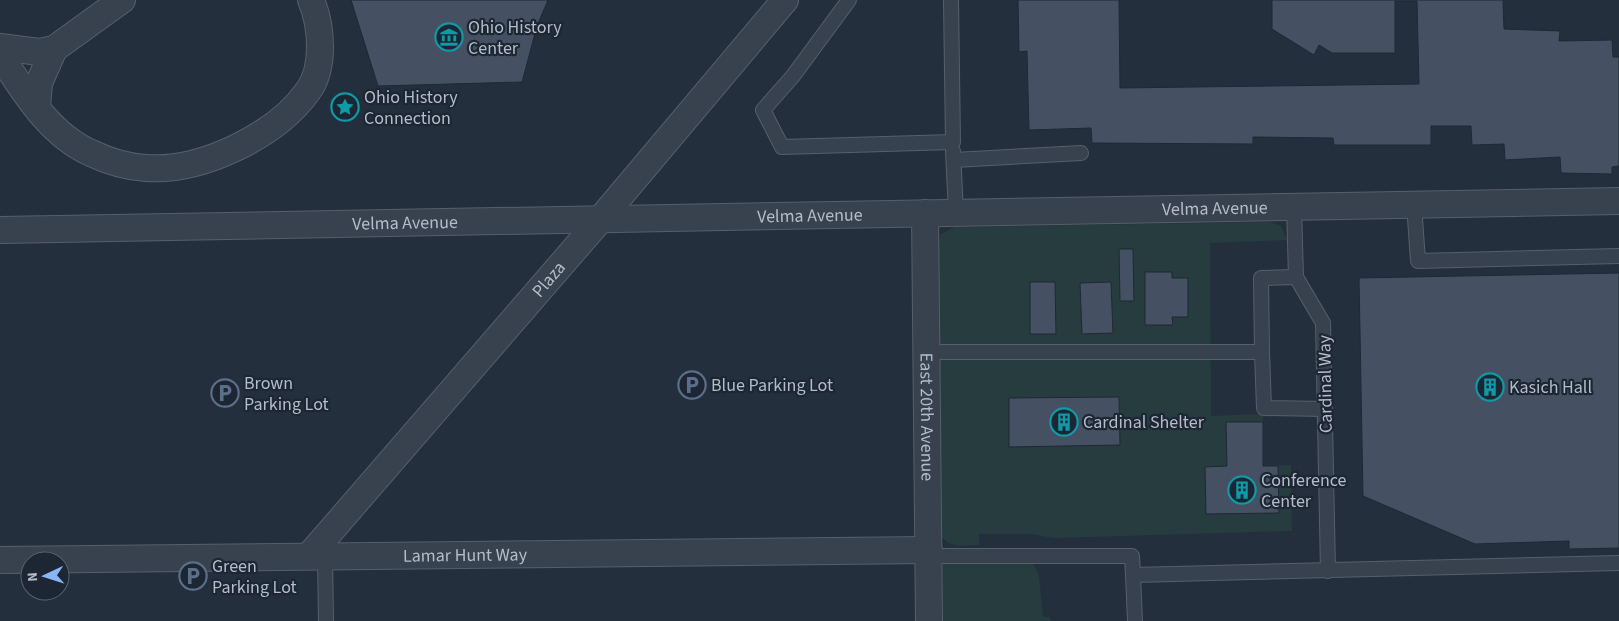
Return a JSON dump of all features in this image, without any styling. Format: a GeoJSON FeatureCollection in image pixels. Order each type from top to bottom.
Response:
{"type":"FeatureCollection","features":[{"type":"Feature","properties":{"kind":"street"},"geometry":{"type":"LineString","coordinates":[[0,47],[39,52],[54,49],[122,0]]}},
{"type":"Feature","properties":{"kind":"street"},"geometry":{"type":"LineString","coordinates":[[0,55],[54,130],[90,153],[118,164],[146,168],[178,166],[212,157],[255,138],[286,115],[309,90],[316,70],[320,46],[311,0]]}},
{"type":"Feature","properties":{"kind":"street","name":"Plaza"},"geometry":{"type":"LineString","coordinates":[[317,556],[785,0]]}},
{"type":"Feature","properties":{"kind":"street"},"geometry":{"type":"LineString","coordinates":[[37,107],[39,83],[54,49]]}},
{"type":"Feature","properties":{"kind":"street","name":"Velma Avenue"},"geometry":{"type":"LineString","coordinates":[[0,230],[599,221],[925,213],[1619,201]]}},
{"type":"Feature","properties":{"kind":"street","name":"East 20th Avenue"},"geometry":{"type":"LineString","coordinates":[[925,213],[929,621]]}},
{"type":"Feature","properties":{"kind":"street","name":"Lamar Hunt Way"},"geometry":{"type":"LineString","coordinates":[[0,560],[317,556],[928,553]]}},
{"type":"Feature","properties":{"kind":"lane"},"geometry":{"type":"LineString","coordinates":[[849,0],[793,76],[763,110],[782,147],[953,142]]}},
{"type":"Feature","properties":{"kind":"lane"},"geometry":{"type":"LineString","coordinates":[[951,0],[956,213]]}},
{"type":"Feature","properties":{"kind":"lane"},"geometry":{"type":"LineString","coordinates":[[954,160],[1081,154]]}},
{"type":"Feature","properties":{"kind":"lane"},"geometry":{"type":"LineString","coordinates":[[1414,204],[1418,261],[1619,256]]}},
{"type":"Feature","properties":{"kind":"lane","name":"Cardinal Way"},"geometry":{"type":"LineString","coordinates":[[1294,206],[1296,277],[1324,323],[1328,571]]}},
{"type":"Feature","properties":{"kind":"lane"},"geometry":{"type":"LineString","coordinates":[[1296,277],[1261,278],[1264,408],[1325,409]]}},
{"type":"Feature","properties":{"kind":"lane"},"geometry":{"type":"LineString","coordinates":[[927,352],[1262,352]]}},
{"type":"Feature","properties":{"kind":"lane"},"geometry":{"type":"LineString","coordinates":[[928,553],[1132,556],[1135,621]]}},
{"type":"Feature","properties":{"kind":"lane"},"geometry":{"type":"LineString","coordinates":[[317,556],[326,621]]}},
{"type":"Feature","properties":{"kind":"lane"},"geometry":{"type":"LineString","coordinates":[[1133,575],[1619,563]]}},
{"type":"Feature","properties":{"kind":"green space"},"geometry":{"type":"Polygon","coordinates":[[[1270,222],[1281,226],[1287,240],[1210,243],[1211,416],[1263,414],[1263,466],[1291,465],[1292,531],[1053,538],[1033,534],[979,534],[979,545],[959,546],[946,541],[942,537],[938,248],[941,234],[955,227],[1270,222]]]}},
{"type":"Feature","properties":{"kind":"green space"},"geometry":{"type":"Polygon","coordinates":[[[943,561],[1032,561],[1039,576],[1043,617],[1050,617],[1050,621],[943,621],[943,561]]]}},
{"type":"Feature","properties":{"kind":"building","name":"Ohio History Center"},"geometry":{"type":"Polygon","coordinates":[[[351,0],[548,0],[537,26],[522,82],[378,86],[351,0]]]}},
{"type":"Feature","properties":{"kind":"building"},"geometry":{"type":"Polygon","coordinates":[[[1018,0],[1119,0],[1120,88],[1419,84],[1417,1],[1395,1],[1395,53],[1332,53],[1319,45],[1314,55],[1272,29],[1272,0],[1503,0],[1504,29],[1560,31],[1559,41],[1612,40],[1613,57],[1619,57],[1619,166],[1612,167],[1612,174],[1561,173],[1560,157],[1505,160],[1504,144],[1472,145],[1471,126],[1431,126],[1431,145],[1334,145],[1333,138],[1253,137],[1253,144],[1092,143],[1091,128],[1029,130],[1027,51],[1019,52],[1018,0]]]}},
{"type":"Feature","properties":{"kind":"building"},"geometry":{"type":"Polygon","coordinates":[[[1119,249],[1133,249],[1134,301],[1120,301],[1119,249]]]}},
{"type":"Feature","properties":{"kind":"building"},"geometry":{"type":"Polygon","coordinates":[[[1145,272],[1172,272],[1172,278],[1188,278],[1188,317],[1172,317],[1173,325],[1145,325],[1145,272]]]}},
{"type":"Feature","properties":{"kind":"building","name":"Kasich Hall"},"geometry":{"type":"Polygon","coordinates":[[[1619,273],[1619,548],[1569,549],[1569,541],[1475,544],[1363,496],[1359,278],[1619,273]]]}},
{"type":"Feature","properties":{"kind":"building"},"geometry":{"type":"Polygon","coordinates":[[[1030,282],[1055,282],[1056,334],[1030,334],[1030,282]]]}},
{"type":"Feature","properties":{"kind":"building"},"geometry":{"type":"Polygon","coordinates":[[[1111,282],[1113,333],[1082,334],[1080,283],[1111,282]]]}},
{"type":"Feature","properties":{"kind":"building","name":"Cardinal Shelter"},"geometry":{"type":"Polygon","coordinates":[[[1119,397],[1120,445],[1009,447],[1009,398],[1119,397]]]}},
{"type":"Feature","properties":{"kind":"building","name":"Conference Center"},"geometry":{"type":"Polygon","coordinates":[[[1226,422],[1263,422],[1263,466],[1278,466],[1279,513],[1206,514],[1205,467],[1227,466],[1226,422]]]}},
{"type":"Feature","properties":{"kind":"place","name":"Ohio History Center"},"geometry":{"type":"Point","coordinates":[449,37]}},
{"type":"Feature","properties":{"kind":"place","name":"Ohio History Connection"},"geometry":{"type":"Point","coordinates":[345,107]}},
{"type":"Feature","properties":{"kind":"place","name":"Blue Parking Lot"},"geometry":{"type":"Point","coordinates":[692,385]}},
{"type":"Feature","properties":{"kind":"place","name":"Kasich Hall"},"geometry":{"type":"Point","coordinates":[1490,387]}},
{"type":"Feature","properties":{"kind":"place","name":"Brown Parking Lot"},"geometry":{"type":"Point","coordinates":[225,393]}},
{"type":"Feature","properties":{"kind":"place","name":"Cardinal Shelter"},"geometry":{"type":"Point","coordinates":[1064,422]}},
{"type":"Feature","properties":{"kind":"place","name":"Conference Center"},"geometry":{"type":"Point","coordinates":[1242,490]}},
{"type":"Feature","properties":{"kind":"place","name":"Green Parking Lot"},"geometry":{"type":"Point","coordinates":[193,576]}}]}
